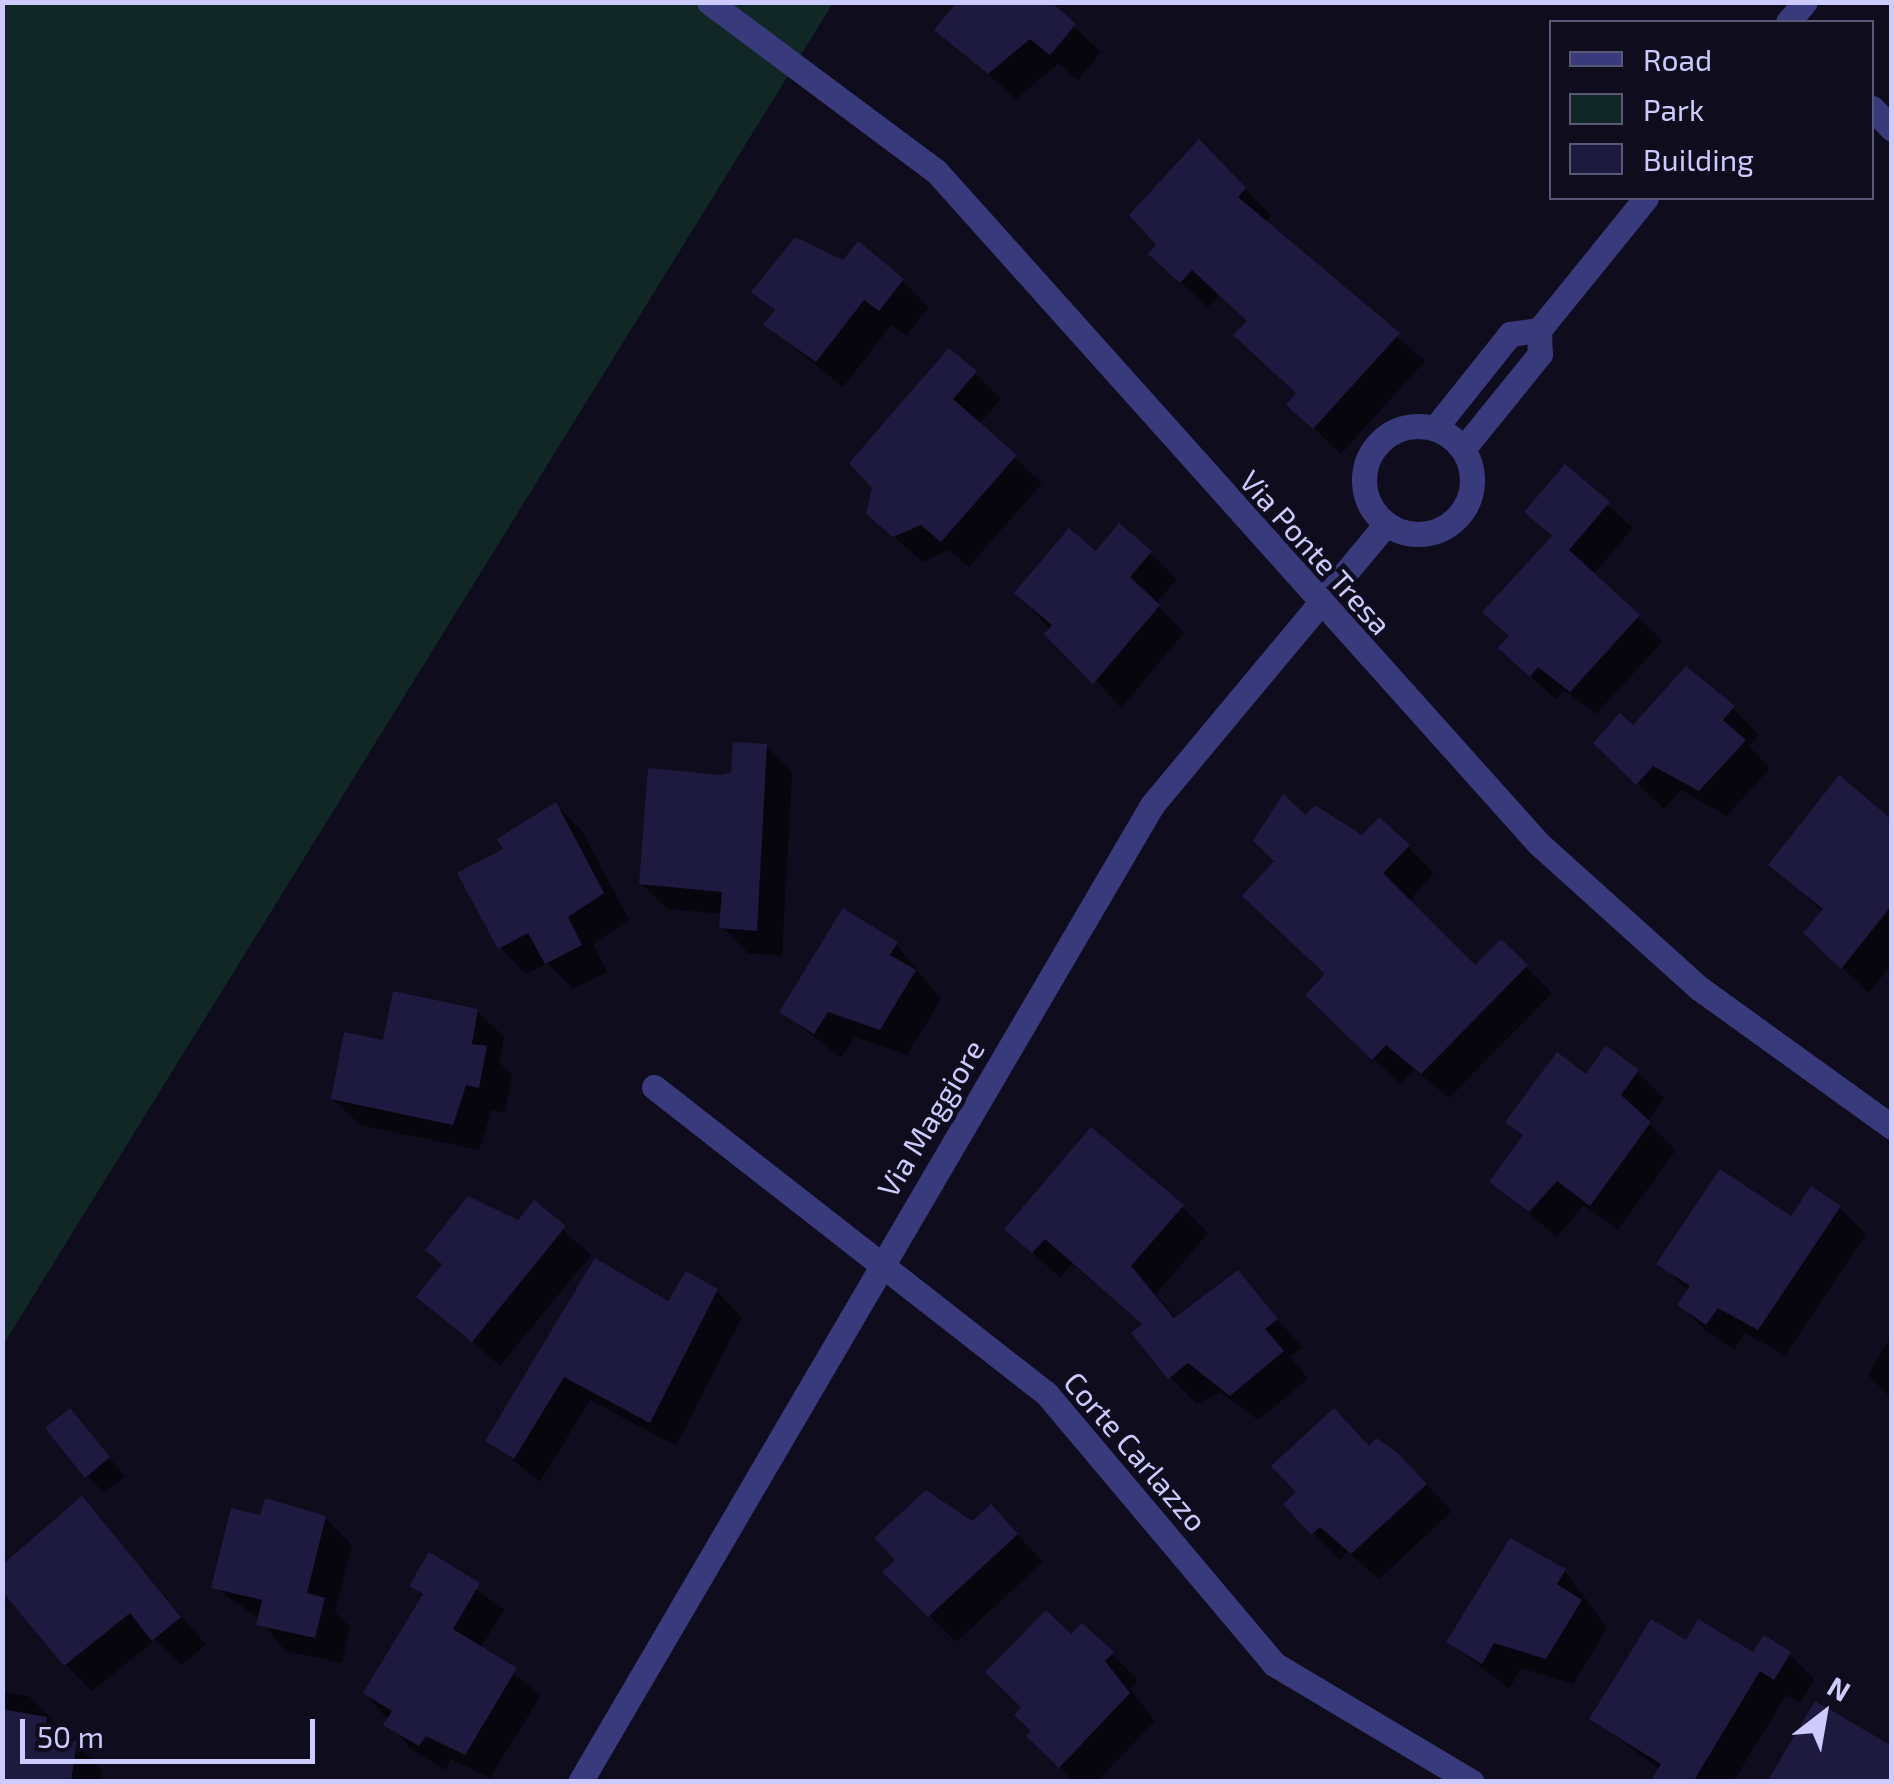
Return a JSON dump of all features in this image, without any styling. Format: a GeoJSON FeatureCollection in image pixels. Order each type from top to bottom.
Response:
{"type":"FeatureCollection","features":[{"type":"Feature","properties":{"kind":"street","name":"Via Ponte Tresa"},"geometry":{"type":"LineString","coordinates":[[710,2],[936,172],[1322,610],[1539,844],[1648,945],[1892,1128]]}},
{"type":"Feature","properties":{"kind":"street"},"geometry":{"type":"LineString","coordinates":[[1874,110],[1892,129]]}},
{"type":"Feature","properties":{"kind":"street"},"geometry":{"type":"LineString","coordinates":[[1462,449],[1540,354],[1539,330],[1644,200]]}},
{"type":"Feature","properties":{"kind":"street"},"geometry":{"type":"LineString","coordinates":[[1435,428],[1510,334],[1539,330]]}},
{"type":"Feature","properties":{"kind":"street"},"geometry":{"type":"LineString","coordinates":[[1402,428],[1435,428],[1462,449],[1472,481],[1450,524],[1418,534],[1386,524],[1366,497],[1366,463],[1402,428]]}},
{"type":"Feature","properties":{"kind":"street","name":"Via Maggiore"},"geometry":{"type":"LineString","coordinates":[[580,1782],[1152,805],[1259,668],[1322,610],[1386,524]]}},
{"type":"Feature","properties":{"kind":"street","name":"Corte Carlazzo"},"geometry":{"type":"LineString","coordinates":[[654,1087],[878,1270],[1046,1393],[1274,1664],[1472,1782]]}},
{"type":"Feature","properties":{"kind":"green space"},"geometry":{"type":"Polygon","coordinates":[[[3,3],[833,3],[3,1345],[3,3]]]}},
{"type":"Feature","properties":{"kind":"building"},"geometry":{"type":"Polygon","coordinates":[[[957,2],[1051,2],[1076,24],[1050,55],[1030,39],[988,74],[934,30],[957,2]]]}},
{"type":"Feature","properties":{"kind":"building"},"geometry":{"type":"Polygon","coordinates":[[[1199,139],[1246,188],[1238,197],[1400,333],[1313,429],[1286,405],[1296,393],[1233,335],[1247,321],[1192,270],[1180,283],[1148,254],[1156,245],[1129,215],[1199,139]]]}},
{"type":"Feature","properties":{"kind":"building"},"geometry":{"type":"Polygon","coordinates":[[[795,237],[843,260],[858,241],[904,279],[879,311],[864,300],[816,362],[763,325],[775,310],[751,292],[795,237]]]}},
{"type":"Feature","properties":{"kind":"building"},"geometry":{"type":"Polygon","coordinates":[[[949,348],[977,371],[953,399],[1017,455],[941,542],[921,525],[893,537],[866,514],[872,488],[849,463],[949,348]]]}},
{"type":"Feature","properties":{"kind":"building"},"geometry":{"type":"Polygon","coordinates":[[[1565,464],[1610,502],[1569,550],[1640,615],[1570,692],[1538,667],[1530,677],[1498,648],[1509,636],[1482,612],[1552,536],[1524,512],[1565,464]]]}},
{"type":"Feature","properties":{"kind":"building"},"geometry":{"type":"Polygon","coordinates":[[[1119,523],[1152,551],[1130,577],[1160,605],[1093,684],[1044,634],[1052,625],[1014,593],[1069,528],[1096,551],[1119,523]]]}},
{"type":"Feature","properties":{"kind":"building"},"geometry":{"type":"Polygon","coordinates":[[[1686,666],[1735,706],[1723,720],[1746,740],[1699,791],[1653,766],[1636,785],[1593,743],[1620,713],[1633,725],[1686,666]]]}},
{"type":"Feature","properties":{"kind":"building"},"geometry":{"type":"Polygon","coordinates":[[[733,742],[767,744],[757,931],[719,928],[722,892],[639,884],[648,768],[721,775],[731,772],[733,742]]]}},
{"type":"Feature","properties":{"kind":"building"},"geometry":{"type":"Polygon","coordinates":[[[1839,775],[1892,820],[1892,905],[1841,969],[1803,933],[1823,909],[1768,865],[1839,775]]]}},
{"type":"Feature","properties":{"kind":"building"},"geometry":{"type":"Polygon","coordinates":[[[1283,794],[1306,815],[1315,805],[1362,835],[1379,817],[1410,845],[1383,873],[1475,965],[1501,939],[1528,965],[1421,1074],[1386,1045],[1372,1060],[1305,995],[1325,974],[1242,896],[1274,861],[1253,841],[1283,794]]]}},
{"type":"Feature","properties":{"kind":"building"},"geometry":{"type":"Polygon","coordinates":[[[556,802],[604,893],[568,917],[582,945],[545,964],[528,933],[498,949],[457,873],[503,849],[497,839],[556,802]]]}},
{"type":"Feature","properties":{"kind":"building"},"geometry":{"type":"Polygon","coordinates":[[[843,908],[898,942],[890,955],[916,970],[880,1030],[828,1012],[814,1034],[779,1012],[843,908]]]}},
{"type":"Feature","properties":{"kind":"building"},"geometry":{"type":"Polygon","coordinates":[[[393,991],[478,1009],[472,1044],[487,1046],[479,1088],[466,1085],[453,1125],[331,1099],[344,1032],[383,1040],[393,991]]]}},
{"type":"Feature","properties":{"kind":"building"},"geometry":{"type":"Polygon","coordinates":[[[1606,1045],[1639,1070],[1621,1095],[1651,1122],[1590,1206],[1557,1181],[1529,1212],[1489,1182],[1523,1135],[1505,1122],[1557,1052],[1586,1074],[1606,1045]]]}},
{"type":"Feature","properties":{"kind":"building"},"geometry":{"type":"Polygon","coordinates":[[[1091,1127],[1184,1205],[1131,1266],[1174,1318],[1238,1270],[1278,1319],[1265,1329],[1284,1351],[1230,1396],[1188,1363],[1168,1379],[1131,1333],[1142,1324],[1045,1239],[1032,1253],[1004,1229],[1091,1127]]]}},
{"type":"Feature","properties":{"kind":"building"},"geometry":{"type":"Polygon","coordinates":[[[1720,1169],[1791,1216],[1811,1186],[1841,1206],[1758,1330],[1718,1308],[1706,1325],[1677,1305],[1690,1286],[1656,1264],[1720,1169]]]}},
{"type":"Feature","properties":{"kind":"building"},"geometry":{"type":"Polygon","coordinates":[[[468,1196],[518,1220],[534,1200],[566,1226],[472,1342],[416,1297],[442,1264],[425,1250],[468,1196]]]}},
{"type":"Feature","properties":{"kind":"building"},"geometry":{"type":"Polygon","coordinates":[[[595,1258],[668,1301],[686,1271],[718,1289],[650,1423],[564,1377],[514,1459],[485,1441],[595,1258]]]}},
{"type":"Feature","properties":{"kind":"building"},"geometry":{"type":"Polygon","coordinates":[[[70,1408],[110,1457],[85,1478],[45,1428],[70,1408]]]}},
{"type":"Feature","properties":{"kind":"building"},"geometry":{"type":"Polygon","coordinates":[[[1334,1408],[1369,1446],[1376,1438],[1397,1452],[1427,1484],[1351,1554],[1320,1527],[1311,1535],[1283,1504],[1296,1492],[1271,1466],[1334,1408]]]}},
{"type":"Feature","properties":{"kind":"building"},"geometry":{"type":"Polygon","coordinates":[[[926,1490],[972,1521],[991,1504],[1018,1534],[928,1617],[882,1572],[895,1560],[874,1538],[926,1490]]]}},
{"type":"Feature","properties":{"kind":"building"},"geometry":{"type":"Polygon","coordinates":[[[82,1496],[181,1617],[152,1641],[130,1613],[64,1666],[2,1591],[2,1565],[82,1496]]]}},
{"type":"Feature","properties":{"kind":"building"},"geometry":{"type":"Polygon","coordinates":[[[265,1498],[326,1516],[307,1593],[325,1598],[315,1638],[256,1625],[262,1600],[211,1588],[231,1508],[260,1515],[265,1498]]]}},
{"type":"Feature","properties":{"kind":"building"},"geometry":{"type":"Polygon","coordinates":[[[1510,1538],[1566,1569],[1557,1584],[1582,1600],[1546,1659],[1494,1643],[1482,1664],[1446,1642],[1510,1538]]]}},
{"type":"Feature","properties":{"kind":"building"},"geometry":{"type":"Polygon","coordinates":[[[429,1552],[480,1583],[453,1629],[517,1668],[465,1755],[426,1736],[419,1746],[383,1725],[392,1711],[363,1693],[423,1594],[409,1586],[429,1552]]]}},
{"type":"Feature","properties":{"kind":"building"},"geometry":{"type":"Polygon","coordinates":[[[1046,1610],[1071,1634],[1082,1623],[1114,1652],[1105,1661],[1130,1693],[1059,1768],[1026,1736],[1031,1731],[1014,1715],[1021,1707],[985,1672],[1046,1610]]]}},
{"type":"Feature","properties":{"kind":"building"},"geometry":{"type":"Polygon","coordinates":[[[1651,1619],[1686,1640],[1698,1619],[1753,1652],[1764,1635],[1791,1652],[1774,1680],[1760,1671],[1693,1782],[1650,1782],[1661,1764],[1589,1719],[1651,1619]]]}},
{"type":"Feature","properties":{"kind":"building"},"geometry":{"type":"Polygon","coordinates":[[[1815,1701],[1892,1746],[1892,1782],[1767,1782],[1815,1701]]]}},
{"type":"Feature","properties":{"kind":"building"},"geometry":{"type":"Polygon","coordinates":[[[2,1709],[47,1717],[45,1736],[77,1741],[71,1782],[2,1782],[2,1709]]]}}]}
